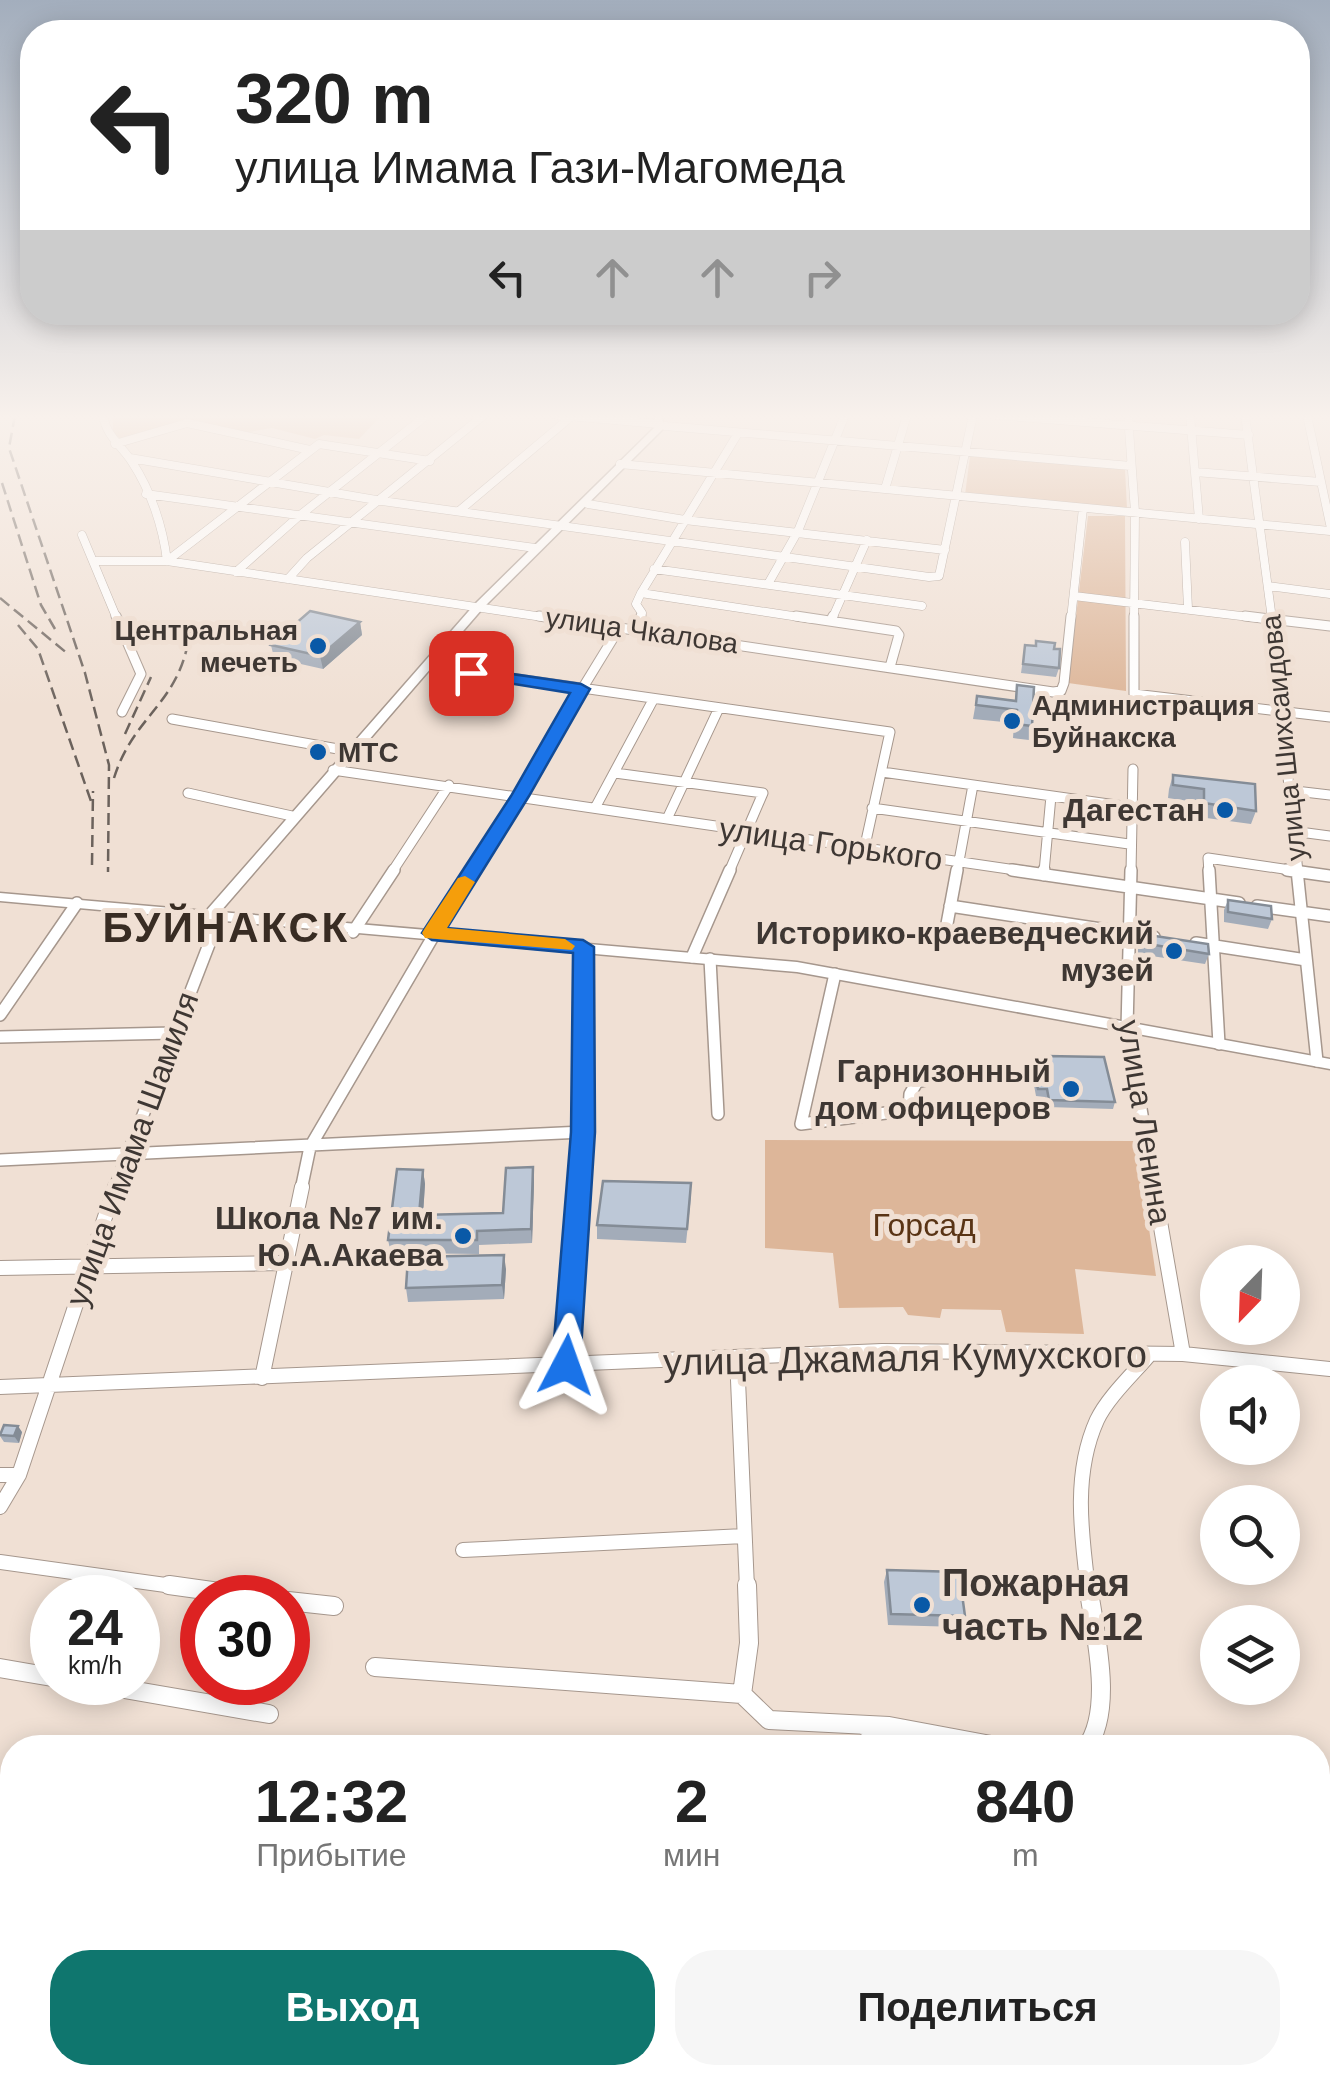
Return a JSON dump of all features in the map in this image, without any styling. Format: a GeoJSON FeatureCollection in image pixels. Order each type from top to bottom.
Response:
{"type":"FeatureCollection","features":[{"type":"Feature","properties":{"kind":"main road","name":"улица Имама Шамиля"},"geometry":{"type":"LineString","coordinates":[[213,918],[338,770],[349,751],[575,512]]}},
{"type":"Feature","properties":{"kind":"main road","name":"улица Имама Шамиля"},"geometry":{"type":"LineString","coordinates":[[213,918],[292,816],[434,667],[535,548],[578,512]]}},
{"type":"Feature","properties":{"kind":"main road"},"geometry":{"type":"LineString","coordinates":[[0,900],[431,936],[834,977],[1326,1065]]}},
{"type":"Feature","properties":{"kind":"main road"},"geometry":{"type":"LineString","coordinates":[[583,951],[710,962]]}},
{"type":"Feature","properties":{"kind":"main road"},"geometry":{"type":"LineString","coordinates":[[1127,1030],[1326,1065]]}},
{"type":"Feature","properties":{"kind":"street"},"geometry":{"type":"LineString","coordinates":[[153,512],[166,545],[167,562]]}},
{"type":"Feature","properties":{"kind":"street"},"geometry":{"type":"LineString","coordinates":[[167,562],[226,512]]}},
{"type":"Feature","properties":{"kind":"street"},"geometry":{"type":"LineString","coordinates":[[275,512],[535,548]]}},
{"type":"Feature","properties":{"kind":"street"},"geometry":{"type":"LineString","coordinates":[[236,572],[303,512]]}},
{"type":"Feature","properties":{"kind":"street"},"geometry":{"type":"LineString","coordinates":[[288,579],[307,558],[366,512]]}},
{"type":"Feature","properties":{"kind":"street"},"geometry":{"type":"LineString","coordinates":[[467,512],[671,544],[935,577],[939,576],[952,512]]}},
{"type":"Feature","properties":{"kind":"street"},"geometry":{"type":"LineString","coordinates":[[638,512],[944,550]]}},
{"type":"Feature","properties":{"kind":"street"},"geometry":{"type":"LineString","coordinates":[[636,630],[642,613],[636,604],[690,512]]}},
{"type":"Feature","properties":{"kind":"street"},"geometry":{"type":"LineString","coordinates":[[768,584],[806,512]]}},
{"type":"Feature","properties":{"kind":"street"},"geometry":{"type":"LineString","coordinates":[[1084,512],[1074,596],[1330,626]]}},
{"type":"Feature","properties":{"kind":"street"},"geometry":{"type":"LineString","coordinates":[[1135,512],[1134,694],[1330,717]]}},
{"type":"Feature","properties":{"kind":"street"},"geometry":{"type":"LineString","coordinates":[[1138,512],[1330,528]]}},
{"type":"Feature","properties":{"kind":"street"},"geometry":{"type":"LineString","coordinates":[[1198,512],[1199,519]]}},
{"type":"Feature","properties":{"kind":"street","name":"улица Шихсаидова"},"geometry":{"type":"LineString","coordinates":[[1260,512],[1306,960],[1326,1065]]}},
{"type":"Feature","properties":{"kind":"street"},"geometry":{"type":"LineString","coordinates":[[82,535],[140,674],[122,712]]}},
{"type":"Feature","properties":{"kind":"street"},"geometry":{"type":"LineString","coordinates":[[831,620],[866,540]]}},
{"type":"Feature","properties":{"kind":"street"},"geometry":{"type":"LineString","coordinates":[[1185,542],[1188,609]]}},
{"type":"Feature","properties":{"kind":"street","name":"улица Чкалова"},"geometry":{"type":"LineString","coordinates":[[96,561],[167,562],[1053,692],[1061,691],[1064,683],[1074,596]]}},
{"type":"Feature","properties":{"kind":"street"},"geometry":{"type":"LineString","coordinates":[[654,569],[922,606]]}},
{"type":"Feature","properties":{"kind":"street"},"geometry":{"type":"LineString","coordinates":[[1268,586],[1330,594]]}},
{"type":"Feature","properties":{"kind":"street"},"geometry":{"type":"LineString","coordinates":[[642,592],[896,631],[899,635],[890,667]]}},
{"type":"Feature","properties":{"kind":"street"},"geometry":{"type":"LineString","coordinates":[[262,1378],[310,1147],[431,936],[620,627]]}},
{"type":"Feature","properties":{"kind":"street"},"geometry":{"type":"LineString","coordinates":[[434,667],[890,732],[864,850]]}},
{"type":"Feature","properties":{"kind":"street"},"geometry":{"type":"LineString","coordinates":[[595,808],[653,700]]}},
{"type":"Feature","properties":{"kind":"street"},"geometry":{"type":"LineString","coordinates":[[667,819],[719,708]]}},
{"type":"Feature","properties":{"kind":"street"},"geometry":{"type":"LineString","coordinates":[[172,719],[349,751]]}},
{"type":"Feature","properties":{"kind":"street","name":"улица Ленина"},"geometry":{"type":"LineString","coordinates":[[1133,769],[1127,1030],[1183,1354]]}},
{"type":"Feature","properties":{"kind":"street","name":"улица Горького"},"geometry":{"type":"LineString","coordinates":[[338,770],[1330,916]]}},
{"type":"Feature","properties":{"kind":"street"},"geometry":{"type":"LineString","coordinates":[[615,772],[764,793],[692,958]]}},
{"type":"Feature","properties":{"kind":"street"},"geometry":{"type":"LineString","coordinates":[[882,772],[1130,807]]}},
{"type":"Feature","properties":{"kind":"street"},"geometry":{"type":"LineString","coordinates":[[944,940],[973,784]]}},
{"type":"Feature","properties":{"kind":"street"},"geometry":{"type":"LineString","coordinates":[[355,929],[449,785]]}},
{"type":"Feature","properties":{"kind":"street"},"geometry":{"type":"LineString","coordinates":[[1287,790],[1330,795]]}},
{"type":"Feature","properties":{"kind":"street"},"geometry":{"type":"LineString","coordinates":[[188,794],[292,816]]}},
{"type":"Feature","properties":{"kind":"street"},"geometry":{"type":"LineString","coordinates":[[1044,875],[1052,796]]}},
{"type":"Feature","properties":{"kind":"street"},"geometry":{"type":"LineString","coordinates":[[872,808],[1130,844]]}},
{"type":"Feature","properties":{"kind":"street"},"geometry":{"type":"LineString","coordinates":[[1292,831],[1330,836]]}},
{"type":"Feature","properties":{"kind":"street"},"geometry":{"type":"LineString","coordinates":[[1218,1044],[1208,858],[1330,876]]}},
{"type":"Feature","properties":{"kind":"street"},"geometry":{"type":"LineString","coordinates":[[0,1014],[75,906]]}},
{"type":"Feature","properties":{"kind":"street"},"geometry":{"type":"LineString","coordinates":[[950,906],[1164,938]]}},
{"type":"Feature","properties":{"kind":"street","name":"улица Имама Шамиля"},"geometry":{"type":"LineString","coordinates":[[0,1508],[18,1475],[125,1156],[213,918]]}},
{"type":"Feature","properties":{"kind":"street"},"geometry":{"type":"LineString","coordinates":[[1180,941],[1306,960]]}},
{"type":"Feature","properties":{"kind":"street"},"geometry":{"type":"LineString","coordinates":[[566,1365],[583,1132],[583,951]]}},
{"type":"Feature","properties":{"kind":"street"},"geometry":{"type":"LineString","coordinates":[[710,962],[718,1114]]}},
{"type":"Feature","properties":{"kind":"street"},"geometry":{"type":"LineString","coordinates":[[834,977],[802,1124],[859,1120],[909,1110],[916,1082],[926,1080]]}},
{"type":"Feature","properties":{"kind":"street"},"geometry":{"type":"LineString","coordinates":[[0,1037],[173,1033]]}},
{"type":"Feature","properties":{"kind":"street"},"geometry":{"type":"LineString","coordinates":[[0,1160],[583,1132]]}},
{"type":"Feature","properties":{"kind":"street"},"geometry":{"type":"LineString","coordinates":[[0,1268],[286,1263]]}},
{"type":"Feature","properties":{"kind":"street","name":"улица Джамаля Кумухского"},"geometry":{"type":"LineString","coordinates":[[0,1387],[882,1351],[1183,1354],[1330,1369]]}},
{"type":"Feature","properties":{"kind":"street"},"geometry":{"type":"LineString","coordinates":[[1091,1735],[1102,1689],[1082,1542],[1082,1466],[1098,1417],[1150,1354]]}},
{"type":"Feature","properties":{"kind":"street"},"geometry":{"type":"LineString","coordinates":[[737,1357],[749,1643],[742,1694]]}},
{"type":"Feature","properties":{"kind":"street"},"geometry":{"type":"LineString","coordinates":[[0,1475],[18,1475]]}},
{"type":"Feature","properties":{"kind":"street"},"geometry":{"type":"LineString","coordinates":[[463,1550],[744,1536]]}},
{"type":"Feature","properties":{"kind":"street"},"geometry":{"type":"LineString","coordinates":[[0,1562],[180,1587]]}},
{"type":"Feature","properties":{"kind":"street"},"geometry":{"type":"LineString","coordinates":[[310,1603],[334,1606]]}},
{"type":"Feature","properties":{"kind":"street"},"geometry":{"type":"LineString","coordinates":[[375,1667],[742,1694],[769,1720],[859,1723],[964,1735]]}},
{"type":"Feature","properties":{"kind":"street"},"geometry":{"type":"LineString","coordinates":[[0,1668],[30,1673]]}},
{"type":"Feature","properties":{"kind":"street"},"geometry":{"type":"LineString","coordinates":[[160,1695],[270,1714]]}},
{"type":"Feature","properties":{"kind":"street"},"geometry":{"type":"LineString","coordinates":[[859,1723],[880,1735]]}},
{"type":"Feature","properties":{"kind":"green space"},"geometry":{"type":"Polygon","coordinates":[[[1088,516],[1125,516],[1126,691],[1068,683],[1088,516]]]}},
{"type":"Feature","properties":{"kind":"green space","name":"Горсад"},"geometry":{"type":"Polygon","coordinates":[[[765,1140],[1136,1141],[1156,1276],[1075,1269],[1084,1334],[1006,1332],[1001,1310],[942,1309],[940,1318],[908,1315],[903,1307],[839,1308],[833,1253],[765,1248],[765,1140]]]}},
{"type":"Feature","properties":{"kind":"building"},"geometry":{"type":"Polygon","coordinates":[[[310,611],[360,622],[320,656],[271,645],[310,611]]]}},
{"type":"Feature","properties":{"kind":"building"},"geometry":{"type":"Polygon","coordinates":[[[1036,641],[1055,643],[1054,649],[1060,649],[1059,668],[1023,664],[1025,645],[1036,646],[1036,641]]]}},
{"type":"Feature","properties":{"kind":"building"},"geometry":{"type":"Polygon","coordinates":[[[1017,685],[1034,687],[1032,726],[1016,724],[1017,710],[976,705],[977,696],[1016,701],[1017,685]]]}},
{"type":"Feature","properties":{"kind":"building"},"geometry":{"type":"Polygon","coordinates":[[[1173,775],[1255,784],[1256,811],[1204,803],[1204,789],[1173,785],[1173,775]]]}},
{"type":"Feature","properties":{"kind":"building"},"geometry":{"type":"Polygon","coordinates":[[[1228,900],[1271,906],[1272,919],[1228,912],[1228,900]]]}},
{"type":"Feature","properties":{"kind":"building"},"geometry":{"type":"Polygon","coordinates":[[[1142,934],[1208,944],[1209,954],[1142,943],[1142,934]]]}},
{"type":"Feature","properties":{"kind":"building","name":"Гарнизонный дом офицеров"},"geometry":{"type":"Polygon","coordinates":[[[1046,1056],[1104,1057],[1115,1102],[1049,1100],[1047,1089],[1038,1089],[1034,1073],[1050,1074],[1046,1056]]]}},
{"type":"Feature","properties":{"kind":"building"},"geometry":{"type":"Polygon","coordinates":[[[533,1167],[531,1229],[477,1231],[477,1240],[388,1240],[397,1169],[423,1170],[419,1215],[503,1213],[506,1168],[533,1167]]]}},
{"type":"Feature","properties":{"kind":"building"},"geometry":{"type":"Polygon","coordinates":[[[603,1181],[691,1183],[687,1229],[597,1225],[603,1181]]]}},
{"type":"Feature","properties":{"kind":"building"},"geometry":{"type":"Polygon","coordinates":[[[504,1255],[502,1285],[406,1288],[408,1257],[504,1255]]]}},
{"type":"Feature","properties":{"kind":"building"},"geometry":{"type":"Polygon","coordinates":[[[4,1425],[18,1426],[14,1436],[0,1435],[4,1425]]]}},
{"type":"Feature","properties":{"kind":"building","name":"Пожарная часть №12"},"geometry":{"type":"Polygon","coordinates":[[[887,1570],[959,1572],[965,1616],[891,1614],[887,1570]]]}},
{"type":"Feature","properties":{"kind":"railway"},"geometry":{"type":"LineString","coordinates":[[11,512],[41,605],[55,629]]}},
{"type":"Feature","properties":{"kind":"railway"},"geometry":{"type":"LineString","coordinates":[[31,512],[85,673],[109,765],[108,872]]}},
{"type":"Feature","properties":{"kind":"railway"},"geometry":{"type":"LineString","coordinates":[[0,598],[68,654]]}},
{"type":"Feature","properties":{"kind":"railway"},"geometry":{"type":"LineString","coordinates":[[18,625],[38,649],[92,804]]}},
{"type":"Feature","properties":{"kind":"railway"},"geometry":{"type":"LineString","coordinates":[[114,778],[133,738],[178,674],[190,628]]}},
{"type":"Feature","properties":{"kind":"railway"},"geometry":{"type":"LineString","coordinates":[[125,734],[151,677]]}},
{"type":"Feature","properties":{"kind":"railway"},"geometry":{"type":"LineString","coordinates":[[92,865],[93,791]]}},
{"type":"Feature","properties":{"kind":"slow traffic"},"geometry":{"type":"LineString","coordinates":[[465,882],[432,933],[565,946]]}},
{"type":"Feature","properties":{"kind":"place","name":"Центральная мечеть"},"geometry":{"type":"Point","coordinates":[318,646]}},
{"type":"Feature","properties":{"kind":"place","name":"Администрация Буйнакска"},"geometry":{"type":"Point","coordinates":[1012,721]}},
{"type":"Feature","properties":{"kind":"place","name":"МТС"},"geometry":{"type":"Point","coordinates":[318,752]}},
{"type":"Feature","properties":{"kind":"place","name":"Дагестан"},"geometry":{"type":"Point","coordinates":[1225,810]}},
{"type":"Feature","properties":{"kind":"place","name":"Историко-краеведческий музей"},"geometry":{"type":"Point","coordinates":[1174,951]}},
{"type":"Feature","properties":{"kind":"place","name":"Гарнизонный дом офицеров"},"geometry":{"type":"Point","coordinates":[1071,1089]}},
{"type":"Feature","properties":{"kind":"place","name":"Школа №7 им. Ю.А.Акаева"},"geometry":{"type":"Point","coordinates":[463,1236]}},
{"type":"Feature","properties":{"kind":"place","name":"Пожарная часть №12"},"geometry":{"type":"Point","coordinates":[922,1605]}},
{"type":"Feature","properties":{"kind":"district","name":"БУЙНАКСК"},"geometry":{"type":"Point","coordinates":[226,927]}},
{"type":"Feature","properties":{"kind":"route"},"geometry":{"type":"LineString","coordinates":[[471,673],[581,689],[520,796],[432,933],[583,947],[583,1132],[566,1365]]}}]}
